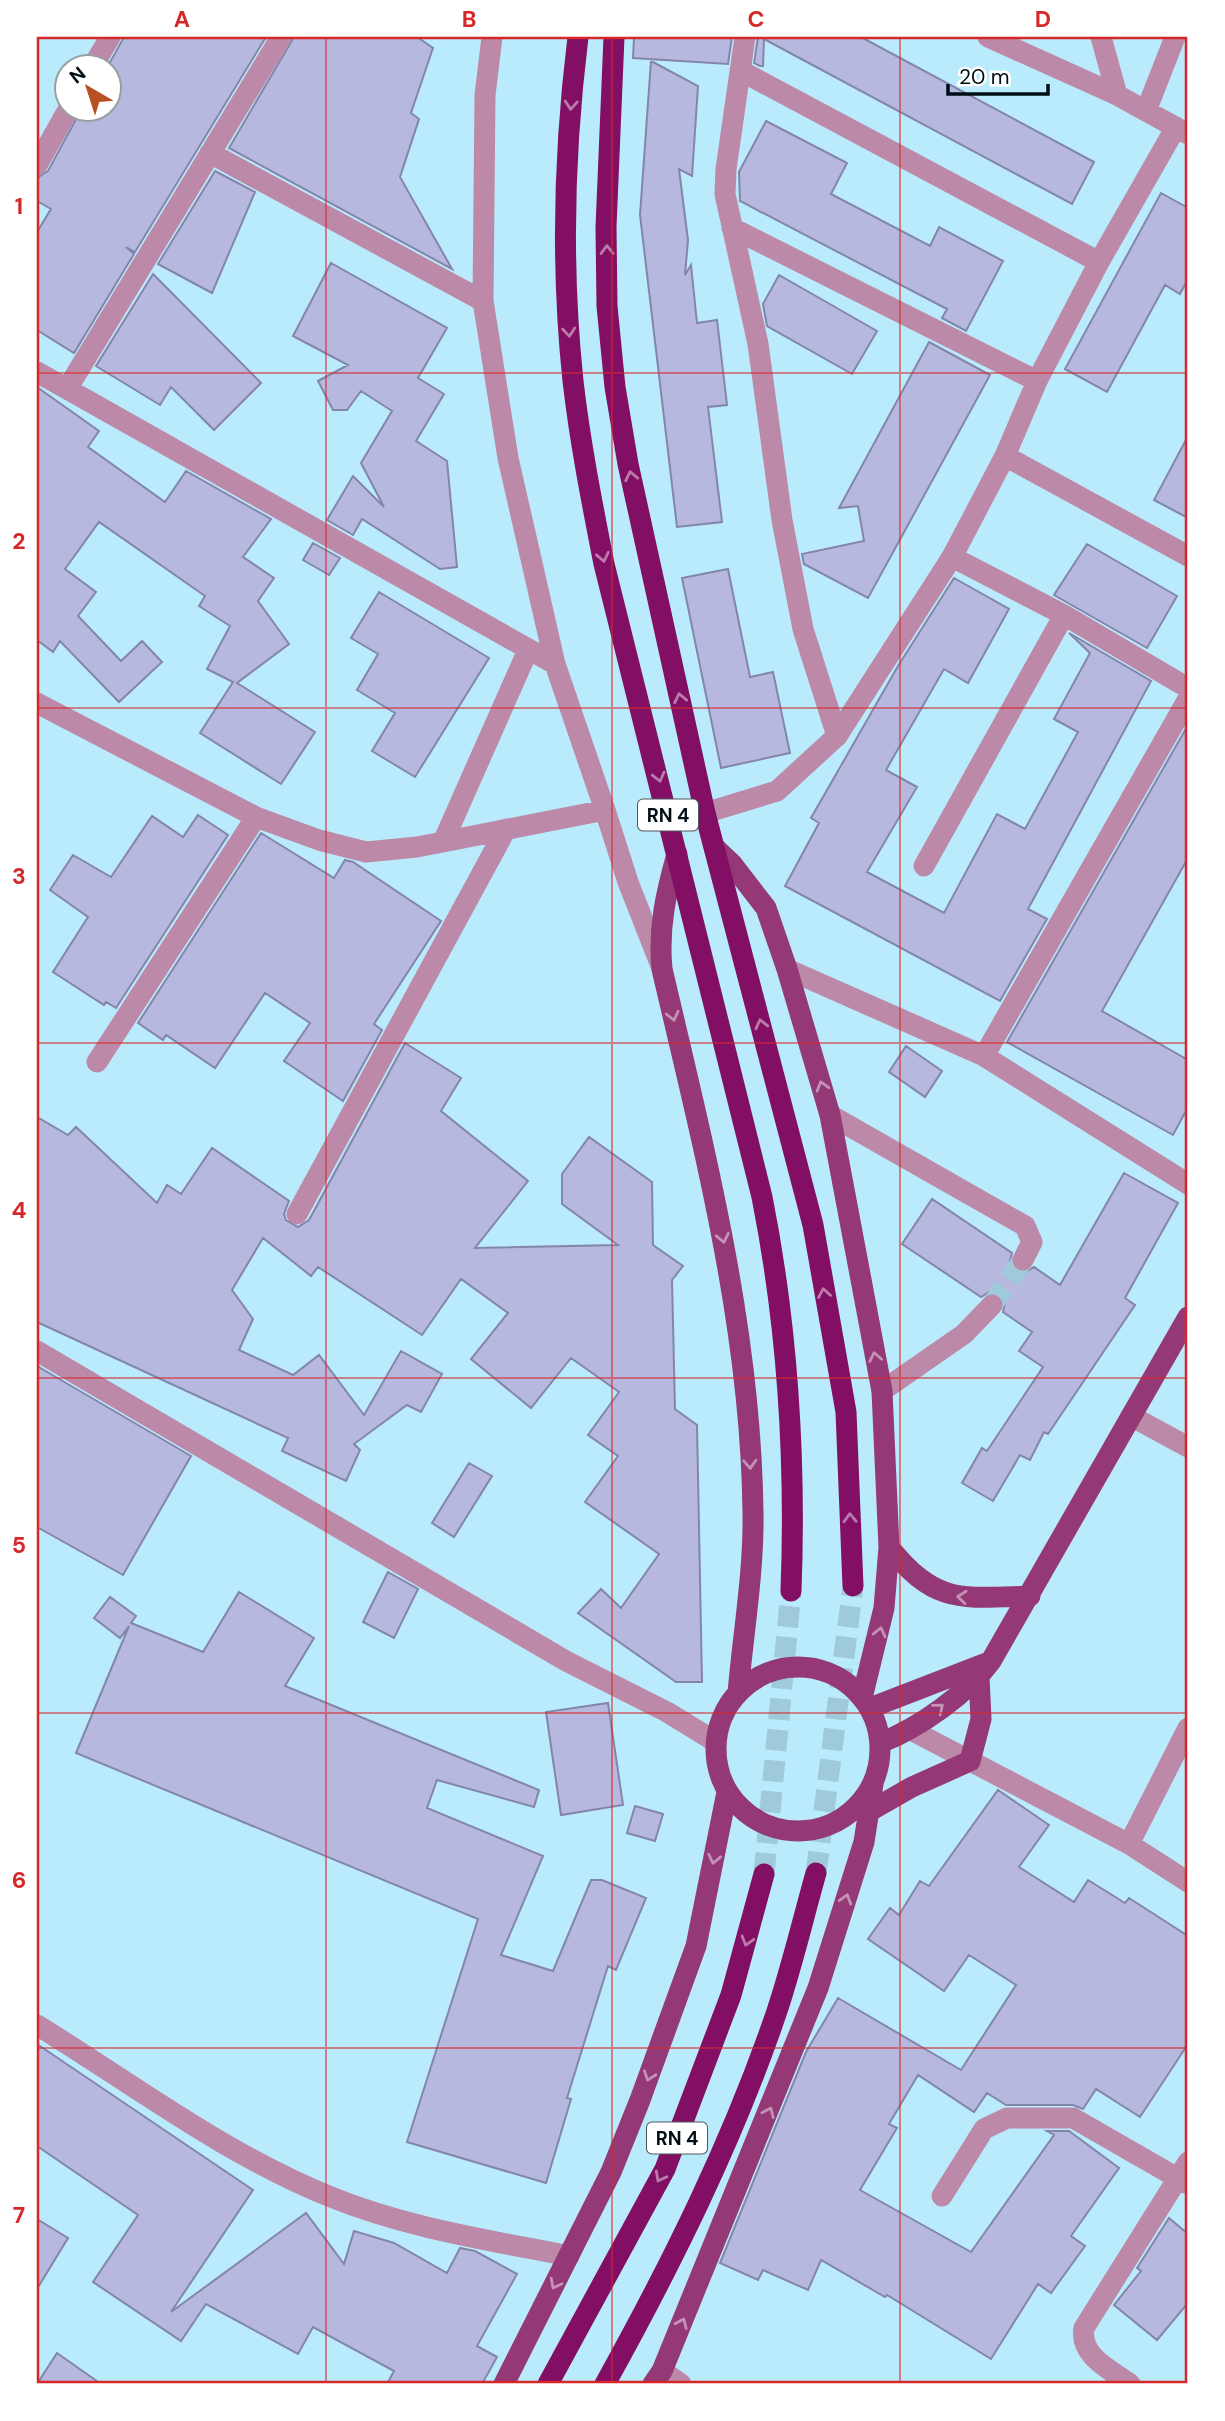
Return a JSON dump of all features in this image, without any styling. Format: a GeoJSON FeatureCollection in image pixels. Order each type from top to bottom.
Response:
{"type":"FeatureCollection","features":[{"type":"Feature","properties":{"kind":"highway","name":"RN 4"},"geometry":{"type":"LineString","coordinates":[[578,37],[567,155],[568,312],[573,381],[584,460],[604,564],[759,1184],[777,1273],[792,1438],[791,1591]]}},
{"type":"Feature","properties":{"kind":"highway","name":"RN 4"},"geometry":{"type":"LineString","coordinates":[[614,37],[606,226],[607,306],[615,387],[628,464],[705,813],[813,1225],[846,1412],[853,1586]]}},
{"type":"Feature","properties":{"kind":"highway","name":"RN 4"},"geometry":{"type":"LineString","coordinates":[[605,2384],[661,2284],[726,2142],[777,2011],[816,1872]]}},
{"type":"Feature","properties":{"kind":"highway","name":"RN 4"},"geometry":{"type":"LineString","coordinates":[[548,2384],[665,2169],[732,1995],[764,1874]]}},
{"type":"Feature","properties":{"kind":"main road"},"geometry":{"type":"LineString","coordinates":[[714,847],[732,864],[766,908],[787,969],[830,1115],[882,1391],[889,1547],[884,1608],[866,1703]]}},
{"type":"Feature","properties":{"kind":"main road"},"geometry":{"type":"LineString","coordinates":[[677,854],[664,902],[659,938],[662,969],[734,1292],[747,1403],[753,1515],[738,1693]]}},
{"type":"Feature","properties":{"kind":"main road"},"geometry":{"type":"LineString","coordinates":[[880,1743],[911,1730],[985,1669],[1030,1597],[1188,1317]]}},
{"type":"Feature","properties":{"kind":"main road"},"geometry":{"type":"LineString","coordinates":[[889,1547],[907,1570],[941,1592],[956,1597],[1030,1597]]}},
{"type":"Feature","properties":{"kind":"main road"},"geometry":{"type":"LineString","coordinates":[[658,2378],[818,1988],[864,1842],[873,1784],[879,1764],[880,1743],[866,1703],[852,1686],[837,1676],[803,1667],[785,1668],[759,1676],[738,1693],[723,1716],[716,1742],[718,1768],[727,1792],[744,1812],[767,1826],[793,1832],[819,1829],[843,1818],[862,1802],[873,1784]]}},
{"type":"Feature","properties":{"kind":"main road"},"geometry":{"type":"LineString","coordinates":[[866,1703],[985,1669]]}},
{"type":"Feature","properties":{"kind":"main road"},"geometry":{"type":"LineString","coordinates":[[870,1811],[912,1787],[970,1761],[981,1719],[985,1669]]}},
{"type":"Feature","properties":{"kind":"main road"},"geometry":{"type":"LineString","coordinates":[[504,2384],[569,2256],[625,2136],[696,1946],[727,1792]]}},
{"type":"Feature","properties":{"kind":"street"},"geometry":{"type":"LineString","coordinates":[[67,388],[281,37]]}},
{"type":"Feature","properties":{"kind":"street"},"geometry":{"type":"LineString","coordinates":[[492,37],[485,95],[483,301],[508,458],[555,664],[628,882],[662,969]]}},
{"type":"Feature","properties":{"kind":"street"},"geometry":{"type":"LineString","coordinates":[[745,37],[726,169],[725,194],[758,344],[782,520],[803,629],[837,736]]}},
{"type":"Feature","properties":{"kind":"street"},"geometry":{"type":"LineString","coordinates":[[705,813],[777,791],[837,736],[952,557],[1004,456],[1037,381],[1099,262],[1182,130],[1117,95],[988,37]]}},
{"type":"Feature","properties":{"kind":"street"},"geometry":{"type":"LineString","coordinates":[[1101,37],[1117,95]]}},
{"type":"Feature","properties":{"kind":"street"},"geometry":{"type":"LineString","coordinates":[[1146,111],[1175,37]]}},
{"type":"Feature","properties":{"kind":"street"},"geometry":{"type":"LineString","coordinates":[[741,71],[1099,262]]}},
{"type":"Feature","properties":{"kind":"street"},"geometry":{"type":"LineString","coordinates":[[37,165],[61,122]]}},
{"type":"Feature","properties":{"kind":"street"},"geometry":{"type":"LineString","coordinates":[[210,153],[483,301]]}},
{"type":"Feature","properties":{"kind":"street"},"geometry":{"type":"LineString","coordinates":[[732,228],[1037,381]]}},
{"type":"Feature","properties":{"kind":"street"},"geometry":{"type":"LineString","coordinates":[[37,372],[555,664]]}},
{"type":"Feature","properties":{"kind":"street"},"geometry":{"type":"LineString","coordinates":[[1004,456],[1188,556]]}},
{"type":"Feature","properties":{"kind":"street"},"geometry":{"type":"LineString","coordinates":[[952,557],[1065,615],[1188,688]]}},
{"type":"Feature","properties":{"kind":"street"},"geometry":{"type":"LineString","coordinates":[[923,866],[1065,615]]}},
{"type":"Feature","properties":{"kind":"street"},"geometry":{"type":"LineString","coordinates":[[443,842],[528,650]]}},
{"type":"Feature","properties":{"kind":"street"},"geometry":{"type":"LineString","coordinates":[[984,1056],[1188,699]]}},
{"type":"Feature","properties":{"kind":"street"},"geometry":{"type":"LineString","coordinates":[[37,703],[256,817],[319,840],[366,852],[443,842],[604,810]]}},
{"type":"Feature","properties":{"kind":"street"},"geometry":{"type":"LineString","coordinates":[[97,1062],[256,817]]}},
{"type":"Feature","properties":{"kind":"street"},"geometry":{"type":"LineString","coordinates":[[297,1214],[506,829]]}},
{"type":"Feature","properties":{"kind":"street"},"geometry":{"type":"LineString","coordinates":[[787,969],[984,1056],[1188,1185]]}},
{"type":"Feature","properties":{"kind":"street"},"geometry":{"type":"LineString","coordinates":[[830,1115],[1025,1226],[1032,1242],[1023,1260]]}},
{"type":"Feature","properties":{"kind":"street"},"geometry":{"type":"LineString","coordinates":[[882,1391],[964,1334],[992,1305]]}},
{"type":"Feature","properties":{"kind":"street"},"geometry":{"type":"LineString","coordinates":[[37,1351],[566,1661],[667,1712],[716,1742]]}},
{"type":"Feature","properties":{"kind":"street"},"geometry":{"type":"LineString","coordinates":[[1131,1416],[1188,1447]]}},
{"type":"Feature","properties":{"kind":"street"},"geometry":{"type":"LineString","coordinates":[[1129,1844],[1188,1728]]}},
{"type":"Feature","properties":{"kind":"street"},"geometry":{"type":"LineString","coordinates":[[911,1730],[1129,1844],[1188,1882]]}},
{"type":"Feature","properties":{"kind":"street"},"geometry":{"type":"LineString","coordinates":[[37,2025],[250,2158],[331,2197],[405,2222],[569,2256]]}},
{"type":"Feature","properties":{"kind":"street"},"geometry":{"type":"LineString","coordinates":[[942,2196],[984,2129],[1007,2118],[1073,2118],[1185,2174],[1084,2328],[1084,2343],[1094,2358],[1130,2384]]}},
{"type":"Feature","properties":{"kind":"street"},"geometry":{"type":"LineString","coordinates":[[658,2378],[681,2384]]}},
{"type":"Feature","properties":{"kind":"building"},"geometry":{"type":"Polygon","coordinates":[[[124,37],[266,37],[135,252],[126,247],[134,254],[74,353],[37,330],[37,232],[51,209],[37,201],[37,178],[48,171],[74,122],[122,122],[122,52],[116,52],[124,37]]]}},
{"type":"Feature","properties":{"kind":"building"},"geometry":{"type":"Polygon","coordinates":[[[294,37],[417,37],[433,48],[411,113],[419,119],[400,177],[452,269],[229,148],[294,37]]]}},
{"type":"Feature","properties":{"kind":"building"},"geometry":{"type":"Polygon","coordinates":[[[634,37],[732,37],[728,64],[633,58],[634,37]]]}},
{"type":"Feature","properties":{"kind":"building"},"geometry":{"type":"Polygon","coordinates":[[[758,37],[861,37],[1094,162],[1072,204],[764,39],[763,66],[754,63],[758,37]]]}},
{"type":"Feature","properties":{"kind":"building"},"geometry":{"type":"Polygon","coordinates":[[[651,61],[698,86],[692,176],[679,169],[688,240],[685,275],[691,265],[697,323],[717,320],[727,405],[708,407],[722,522],[677,527],[640,215],[651,61]]]}},
{"type":"Feature","properties":{"kind":"building"},"geometry":{"type":"Polygon","coordinates":[[[766,121],[847,163],[831,194],[930,246],[939,227],[1003,261],[966,331],[942,318],[947,309],[740,201],[739,172],[766,121]]]}},
{"type":"Feature","properties":{"kind":"building"},"geometry":{"type":"Polygon","coordinates":[[[215,171],[255,192],[212,293],[158,264],[215,171]]]}},
{"type":"Feature","properties":{"kind":"building"},"geometry":{"type":"Polygon","coordinates":[[[1161,193],[1188,208],[1188,279],[1180,294],[1165,285],[1107,392],[1065,369],[1161,193]]]}},
{"type":"Feature","properties":{"kind":"building"},"geometry":{"type":"Polygon","coordinates":[[[331,263],[447,328],[418,378],[444,394],[416,441],[447,461],[457,567],[440,569],[362,519],[353,535],[327,520],[353,476],[384,507],[361,463],[392,411],[361,391],[347,410],[333,410],[318,381],[348,365],[293,336],[331,263]]]}},
{"type":"Feature","properties":{"kind":"building"},"geometry":{"type":"Polygon","coordinates":[[[153,274],[261,383],[214,430],[171,387],[160,405],[96,366],[153,274]]]}},
{"type":"Feature","properties":{"kind":"building"},"geometry":{"type":"Polygon","coordinates":[[[779,275],[877,331],[852,374],[767,326],[763,304],[779,275]]]}},
{"type":"Feature","properties":{"kind":"building"},"geometry":{"type":"Polygon","coordinates":[[[929,342],[990,375],[868,598],[804,564],[802,554],[864,541],[858,506],[839,508],[929,342]]]}},
{"type":"Feature","properties":{"kind":"building"},"geometry":{"type":"Polygon","coordinates":[[[37,387],[99,431],[88,447],[165,502],[186,471],[271,519],[243,557],[274,578],[258,601],[289,644],[237,683],[315,732],[281,784],[200,733],[233,682],[207,669],[230,626],[199,606],[205,596],[99,522],[65,569],[96,592],[78,616],[121,661],[142,641],[162,662],[119,702],[60,641],[53,652],[37,640],[37,387]]]}},
{"type":"Feature","properties":{"kind":"building"},"geometry":{"type":"Polygon","coordinates":[[[1188,436],[1188,518],[1154,500],[1188,436]]]}},
{"type":"Feature","properties":{"kind":"building"},"geometry":{"type":"Polygon","coordinates":[[[313,543],[340,558],[329,575],[303,560],[313,543]]]}},
{"type":"Feature","properties":{"kind":"building"},"geometry":{"type":"Polygon","coordinates":[[[1087,544],[1177,596],[1147,648],[1054,595],[1087,544]]]}},
{"type":"Feature","properties":{"kind":"building"},"geometry":{"type":"Polygon","coordinates":[[[728,569],[750,677],[773,672],[790,753],[721,768],[682,578],[728,569]]]}},
{"type":"Feature","properties":{"kind":"building"},"geometry":{"type":"Polygon","coordinates":[[[954,578],[1009,609],[968,683],[944,669],[886,770],[917,787],[867,872],[944,913],[997,814],[1025,829],[1078,732],[1054,719],[1090,653],[1069,633],[1151,681],[1028,909],[1047,919],[1000,1001],[785,886],[819,823],[811,818],[898,666],[954,578]]]}},
{"type":"Feature","properties":{"kind":"building"},"geometry":{"type":"Polygon","coordinates":[[[379,592],[489,658],[415,777],[372,751],[395,713],[357,690],[378,654],[351,638],[379,592]]]}},
{"type":"Feature","properties":{"kind":"building"},"geometry":{"type":"Polygon","coordinates":[[[1188,725],[1188,858],[1102,1011],[1188,1060],[1188,1107],[1173,1135],[1007,1042],[1188,725]]]}},
{"type":"Feature","properties":{"kind":"building"},"geometry":{"type":"Polygon","coordinates":[[[198,815],[228,835],[116,1008],[106,1002],[104,1005],[53,972],[88,917],[50,890],[73,855],[111,877],[152,816],[183,837],[198,815]]]}},
{"type":"Feature","properties":{"kind":"building"},"geometry":{"type":"Polygon","coordinates":[[[261,833],[334,878],[345,860],[353,862],[441,921],[374,1024],[382,1030],[343,1101],[284,1061],[310,1023],[265,993],[215,1068],[166,1035],[163,1040],[138,1023],[261,833]]]}},
{"type":"Feature","properties":{"kind":"building"},"geometry":{"type":"Polygon","coordinates":[[[405,1043],[461,1078],[441,1111],[528,1181],[475,1248],[618,1245],[562,1204],[562,1174],[589,1137],[652,1182],[653,1245],[683,1266],[672,1280],[675,1409],[697,1425],[702,1682],[676,1682],[578,1613],[601,1589],[621,1608],[659,1554],[585,1502],[618,1456],[588,1435],[619,1392],[571,1358],[531,1408],[471,1359],[508,1313],[461,1279],[422,1335],[318,1267],[311,1276],[263,1238],[232,1290],[253,1319],[239,1350],[293,1375],[319,1355],[364,1415],[401,1351],[442,1374],[421,1412],[407,1405],[354,1444],[360,1450],[346,1481],[282,1451],[288,1438],[37,1322],[37,1117],[68,1135],[76,1127],[157,1203],[167,1185],[181,1194],[212,1148],[289,1201],[284,1214],[286,1220],[298,1227],[309,1220],[405,1043]]]}},
{"type":"Feature","properties":{"kind":"building"},"geometry":{"type":"Polygon","coordinates":[[[906,1046],[942,1071],[925,1097],[889,1072],[906,1046]]]}},
{"type":"Feature","properties":{"kind":"building"},"geometry":{"type":"Polygon","coordinates":[[[1124,1173],[1178,1203],[1125,1298],[1135,1305],[1048,1434],[1044,1432],[1030,1460],[1020,1455],[993,1501],[962,1483],[982,1448],[987,1451],[1043,1367],[1019,1351],[1032,1332],[1003,1312],[1005,1302],[1001,1295],[989,1292],[981,1297],[902,1244],[932,1199],[1012,1253],[1010,1261],[1017,1271],[1024,1273],[1034,1267],[1060,1285],[1124,1173]]]}},
{"type":"Feature","properties":{"kind":"building"},"geometry":{"type":"Polygon","coordinates":[[[37,1366],[191,1456],[123,1575],[37,1527],[37,1366]]]}},
{"type":"Feature","properties":{"kind":"building"},"geometry":{"type":"Polygon","coordinates":[[[469,1463],[492,1476],[454,1537],[432,1523],[469,1463]]]}},
{"type":"Feature","properties":{"kind":"building"},"geometry":{"type":"Polygon","coordinates":[[[388,1572],[418,1589],[394,1638],[363,1622],[388,1572]]]}},
{"type":"Feature","properties":{"kind":"building"},"geometry":{"type":"Polygon","coordinates":[[[239,1592],[314,1638],[285,1686],[539,1790],[534,1807],[437,1780],[427,1808],[543,1856],[501,1955],[553,1971],[591,1880],[602,1880],[646,1898],[616,1970],[608,1966],[567,2098],[571,2099],[546,2183],[407,2142],[478,1919],[76,1753],[129,1626],[120,1638],[94,1618],[110,1597],[136,1616],[131,1623],[203,1652],[239,1592]]]}},
{"type":"Feature","properties":{"kind":"building"},"geometry":{"type":"Polygon","coordinates":[[[608,1703],[623,1805],[561,1815],[546,1712],[608,1703]]]}},
{"type":"Feature","properties":{"kind":"building"},"geometry":{"type":"Polygon","coordinates":[[[998,1790],[1049,1825],[1019,1867],[1074,1902],[1088,1880],[1125,1903],[1129,1898],[1188,1936],[1188,2044],[1140,2117],[1096,2089],[1083,2109],[1073,2105],[1006,2105],[987,2093],[974,2112],[918,2075],[889,2124],[897,2128],[860,2190],[971,2252],[1054,2135],[1047,2131],[1069,2131],[1119,2168],[1071,2236],[1085,2246],[1051,2293],[1038,2284],[991,2359],[887,2295],[885,2297],[821,2260],[808,2290],[763,2270],[758,2280],[720,2263],[806,2052],[838,1998],[961,2070],[1016,1985],[969,1955],[944,1991],[868,1939],[890,1908],[899,1915],[920,1881],[929,1886],[998,1790]]]}},
{"type":"Feature","properties":{"kind":"building"},"geometry":{"type":"Polygon","coordinates":[[[635,1806],[663,1814],[655,1841],[627,1833],[635,1806]]]}},
{"type":"Feature","properties":{"kind":"building"},"geometry":{"type":"Polygon","coordinates":[[[37,2044],[253,2190],[171,2312],[306,2213],[344,2264],[354,2231],[394,2243],[447,2273],[460,2248],[475,2251],[517,2274],[477,2346],[497,2357],[482,2384],[387,2384],[394,2371],[313,2327],[298,2354],[206,2304],[181,2341],[93,2282],[138,2215],[37,2146],[37,2044]]]}},
{"type":"Feature","properties":{"kind":"building"},"geometry":{"type":"Polygon","coordinates":[[[1169,2218],[1188,2234],[1188,2303],[1157,2340],[1114,2305],[1141,2271],[1137,2268],[1169,2218]]]}},
{"type":"Feature","properties":{"kind":"building"},"geometry":{"type":"Polygon","coordinates":[[[37,2219],[68,2238],[37,2289],[37,2219]]]}},
{"type":"Feature","properties":{"kind":"building"},"geometry":{"type":"Polygon","coordinates":[[[57,2353],[101,2384],[37,2384],[57,2353]]]}},
{"type":"Feature","properties":{"kind":"tunnel"},"geometry":{"type":"LineString","coordinates":[[992,1305],[1023,1260]]}},
{"type":"Feature","properties":{"kind":"tunnel"},"geometry":{"type":"LineString","coordinates":[[816,1873],[853,1586]]}},
{"type":"Feature","properties":{"kind":"tunnel"},"geometry":{"type":"LineString","coordinates":[[764,1874],[791,1591]]}}]}
